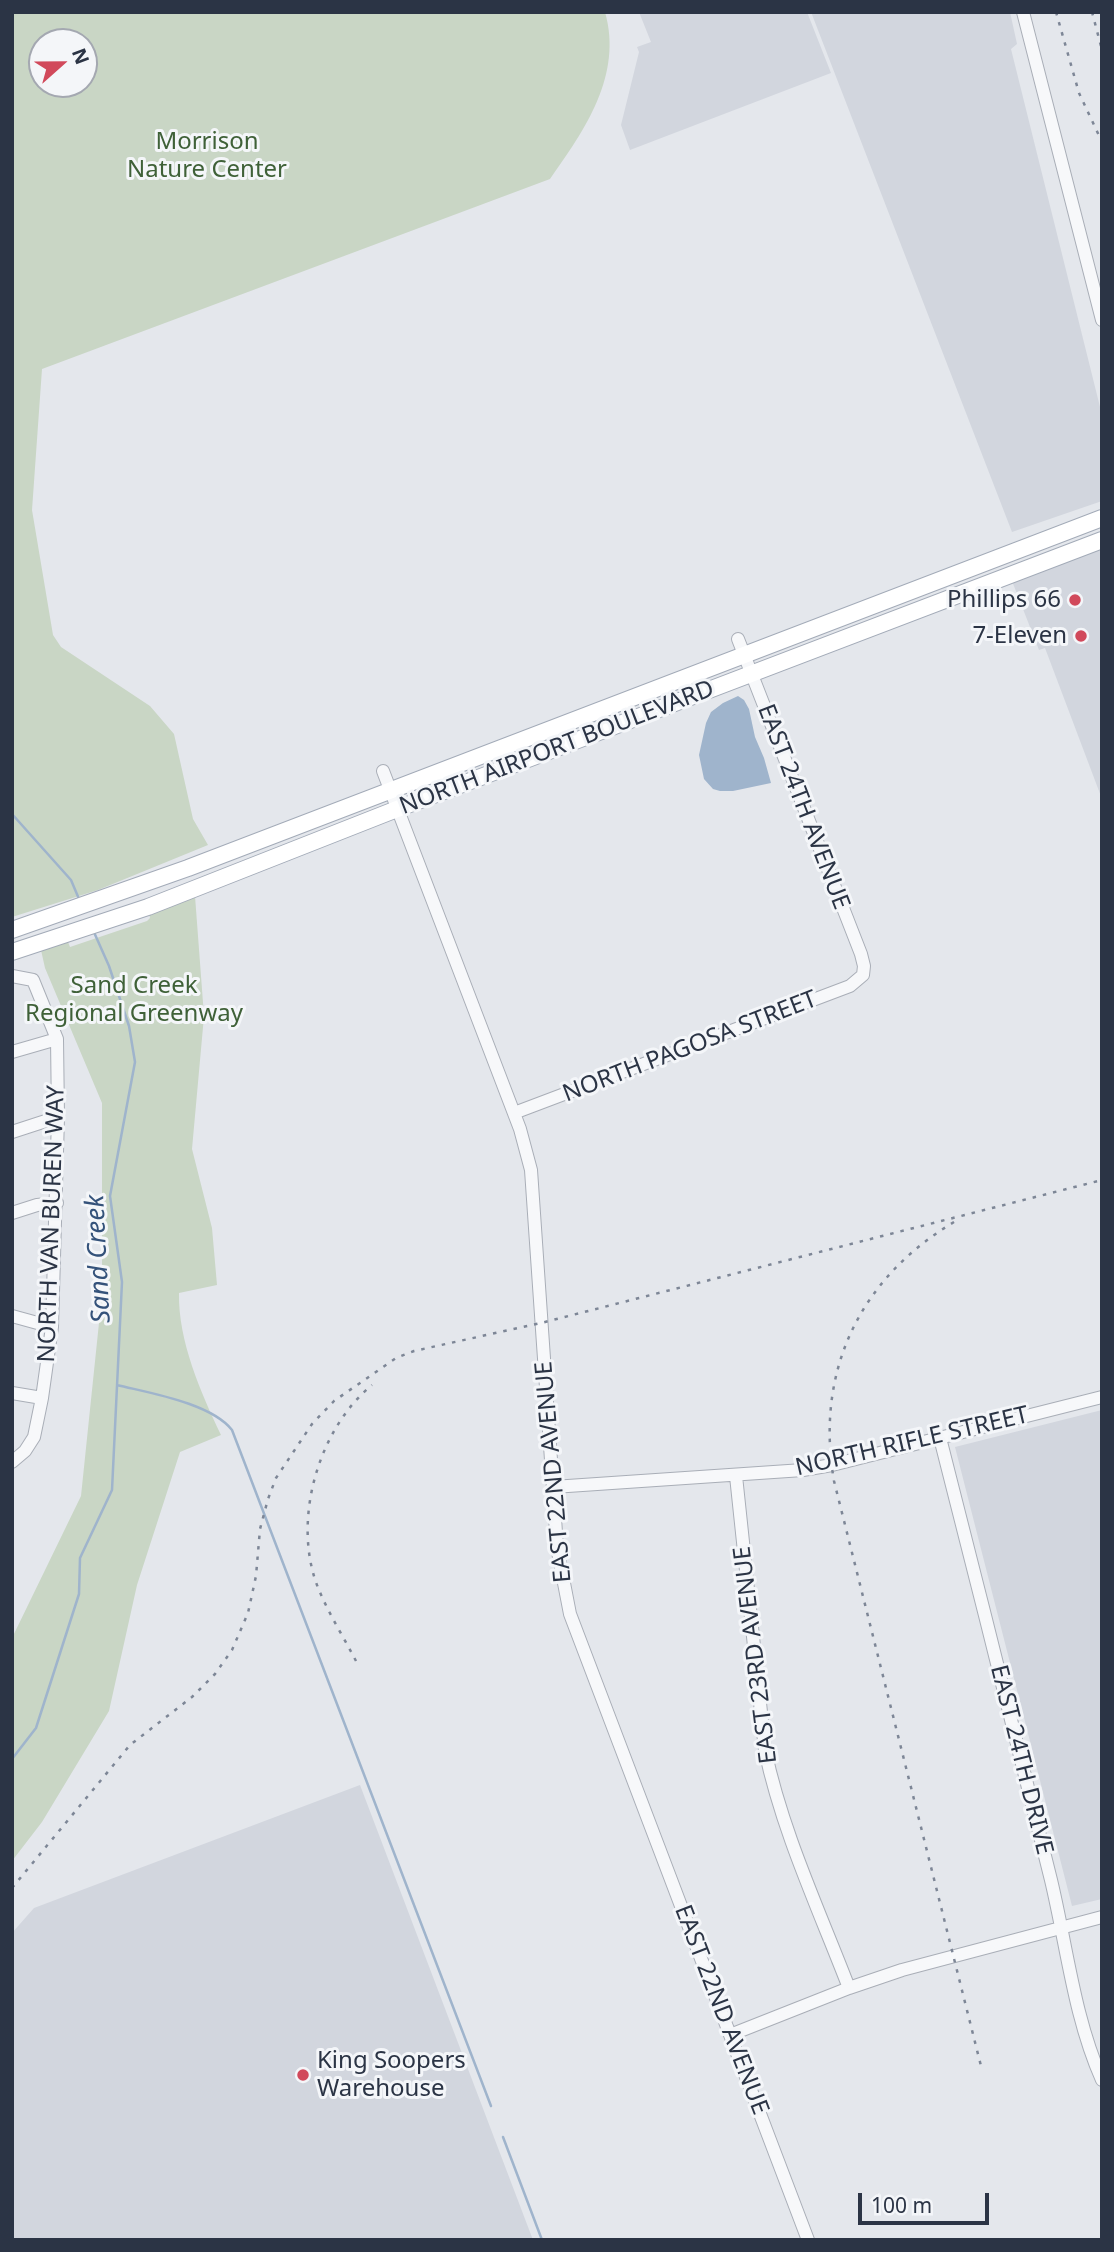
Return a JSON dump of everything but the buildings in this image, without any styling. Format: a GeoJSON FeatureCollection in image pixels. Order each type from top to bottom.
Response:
{"type":"FeatureCollection","features":[{"type":"Feature","properties":{"kind":"main road","name":"NORTH AIRPORT BOULEVARD"},"geometry":{"type":"LineString","coordinates":[[12,930],[140,886],[390,790],[741,646],[1102,518]]}},
{"type":"Feature","properties":{"kind":"main road","name":"NORTH AIRPORT BOULEVARD"},"geometry":{"type":"LineString","coordinates":[[12,952],[148,907],[1102,540]]}},
{"type":"Feature","properties":{"kind":"street"},"geometry":{"type":"LineString","coordinates":[[1023,12],[1102,320]]}},
{"type":"Feature","properties":{"kind":"street","name":"EAST 24TH AVENUE"},"geometry":{"type":"LineString","coordinates":[[741,646],[861,954],[863,975]]}},
{"type":"Feature","properties":{"kind":"street","name":"EAST 22ND AVENUE"},"geometry":{"type":"LineString","coordinates":[[383,771],[514,1113],[527,1154],[533,1184],[560,1569],[569,1614],[808,2240]]}},
{"type":"Feature","properties":{"kind":"street","name":"NORTH PAGOSA STREET"},"geometry":{"type":"LineString","coordinates":[[514,1113],[850,986],[863,975]]}},
{"type":"Feature","properties":{"kind":"street","name":"NORTH VAN BUREN WAY"},"geometry":{"type":"LineString","coordinates":[[12,976],[33,980],[57,1039],[58,1117],[52,1327],[34,1437],[25,1451],[12,1462]]}},
{"type":"Feature","properties":{"kind":"street"},"geometry":{"type":"LineString","coordinates":[[12,1052],[57,1039]]}},
{"type":"Feature","properties":{"kind":"street"},"geometry":{"type":"LineString","coordinates":[[12,1132],[58,1117]]}},
{"type":"Feature","properties":{"kind":"street"},"geometry":{"type":"LineString","coordinates":[[12,1213],[37,1205],[57,1203]]}},
{"type":"Feature","properties":{"kind":"street"},"geometry":{"type":"LineString","coordinates":[[12,1316],[52,1327]]}},
{"type":"Feature","properties":{"kind":"street"},"geometry":{"type":"LineString","coordinates":[[12,1393],[42,1398]]}},
{"type":"Feature","properties":{"kind":"street","name":"NORTH RIFLE STREET"},"geometry":{"type":"LineString","coordinates":[[553,1487],[736,1476],[822,1467],[1102,1397]]}},
{"type":"Feature","properties":{"kind":"street","name":"EAST 24TH DRIVE"},"geometry":{"type":"LineString","coordinates":[[940,1438],[1062,1928],[1066,1958],[1086,2038],[1102,2080]]}},
{"type":"Feature","properties":{"kind":"street","name":"EAST 23RD AVENUE"},"geometry":{"type":"LineString","coordinates":[[736,1476],[765,1750],[770,1774],[849,1988]]}},
{"type":"Feature","properties":{"kind":"street"},"geometry":{"type":"LineString","coordinates":[[730,2035],[902,1970],[1102,1917]]}},
{"type":"Feature","properties":{"kind":"shaded area"},"geometry":{"type":"Polygon","coordinates":[[[639,12],[807,12],[831,73],[630,150],[621,125],[639,52],[637,47],[651,42],[639,12]]]}},
{"type":"Feature","properties":{"kind":"shaded area"},"geometry":{"type":"Polygon","coordinates":[[[811,12],[1010,12],[1017,44],[1011,49],[1102,415],[1102,501],[1012,532],[811,12]]]}},
{"type":"Feature","properties":{"kind":"shaded area"},"geometry":{"type":"Polygon","coordinates":[[[1102,549],[1102,799],[1045,648],[1039,650],[1012,581],[1102,549]]]}},
{"type":"Feature","properties":{"kind":"shaded area"},"geometry":{"type":"Polygon","coordinates":[[[1102,1410],[1102,1899],[1072,1906],[955,1447],[1102,1410]]]}},
{"type":"Feature","properties":{"kind":"shaded area"},"geometry":{"type":"Polygon","coordinates":[[[360,1785],[533,2240],[12,2240],[12,1933],[34,1908],[360,1785]]]}},
{"type":"Feature","properties":{"kind":"green space","name":"Morrison Nature Center"},"geometry":{"type":"Polygon","coordinates":[[[12,12],[605,12],[609,58],[605,80],[588,121],[550,179],[42,369],[32,510],[53,635],[61,647],[150,706],[174,734],[193,819],[208,845],[98,890],[12,917],[12,12]]]}},
{"type":"Feature","properties":{"kind":"green space","name":"Sand Creek Regional Greenway"},"geometry":{"type":"Polygon","coordinates":[[[195,896],[204,1016],[192,1149],[212,1228],[217,1285],[179,1293],[182,1330],[192,1366],[221,1435],[180,1452],[137,1585],[109,1711],[42,1822],[12,1861],[12,1638],[81,1496],[102,1294],[102,1103],[45,968],[41,950],[68,942],[70,947],[147,921],[149,914],[195,896]]]}},
{"type":"Feature","properties":{"kind":"water"},"geometry":{"type":"Polygon","coordinates":[[[738,696],[749,709],[755,737],[771,783],[720,791],[713,789],[704,779],[699,755],[711,712],[738,696]]]}},
{"type":"Feature","properties":{"kind":"waterway","name":"Sand Creek"},"geometry":{"type":"LineString","coordinates":[[12,814],[71,880],[79,899]]}},
{"type":"Feature","properties":{"kind":"waterway","name":"Sand Creek"},"geometry":{"type":"LineString","coordinates":[[12,1759],[36,1728],[79,1594],[80,1558],[112,1490],[122,1282],[110,1196],[135,1062],[129,1026],[109,966],[93,930]]}},
{"type":"Feature","properties":{"kind":"waterway"},"geometry":{"type":"LineString","coordinates":[[117,1385],[195,1406],[210,1413],[232,1430],[491,2106]]}},
{"type":"Feature","properties":{"kind":"waterway"},"geometry":{"type":"LineString","coordinates":[[503,2137],[542,2240]]}},
{"type":"Feature","properties":{"kind":"railway"},"geometry":{"type":"LineString","coordinates":[[1056,12],[1079,93],[1102,142]]}},
{"type":"Feature","properties":{"kind":"railway"},"geometry":{"type":"LineString","coordinates":[[1092,12],[1102,50]]}},
{"type":"Feature","properties":{"kind":"railway"},"geometry":{"type":"LineString","coordinates":[[12,1888],[130,1745],[192,1697],[215,1674],[232,1650],[248,1613],[256,1576],[260,1529],[276,1478],[312,1424],[334,1401],[396,1358],[414,1351],[541,1323],[1102,1180]]}},
{"type":"Feature","properties":{"kind":"railway"},"geometry":{"type":"LineString","coordinates":[[954,1222],[921,1245],[892,1271],[869,1300],[851,1332],[839,1366],[831,1403],[830,1441],[834,1481],[982,2070]]}},
{"type":"Feature","properties":{"kind":"railway"},"geometry":{"type":"LineString","coordinates":[[356,1661],[323,1599],[311,1564],[309,1508],[314,1480],[324,1452],[353,1404],[372,1385]]}},
{"type":"Feature","properties":{"kind":"place","name":"Phillips 66"},"geometry":{"type":"Point","coordinates":[1075,600]}},
{"type":"Feature","properties":{"kind":"place","name":"7-Eleven"},"geometry":{"type":"Point","coordinates":[1081,636]}},
{"type":"Feature","properties":{"kind":"place","name":"King Soopers Warehouse"},"geometry":{"type":"Point","coordinates":[303,2075]}}]}
